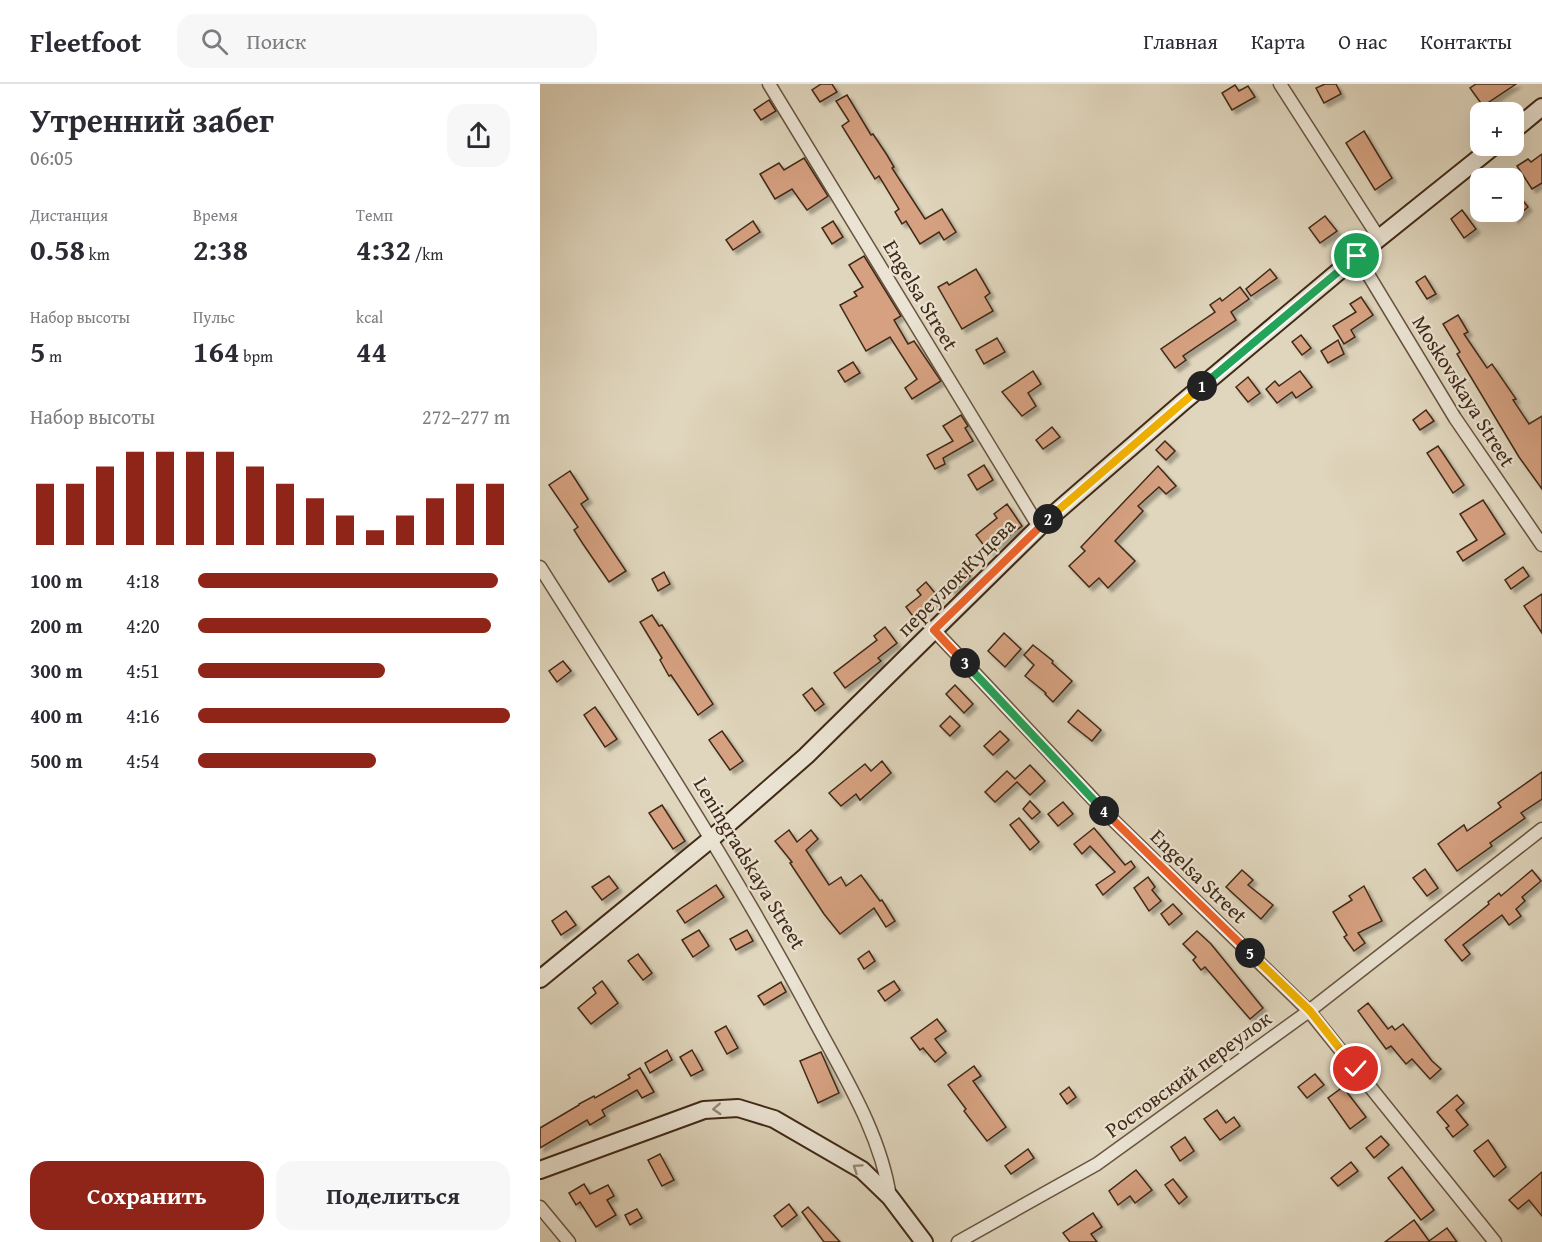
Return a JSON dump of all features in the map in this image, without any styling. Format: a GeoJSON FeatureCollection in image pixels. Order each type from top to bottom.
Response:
{"type":"FeatureCollection","features":[{"type":"Feature","properties":{"kind":"street","name":"Engelsa Street"},"geometry":{"type":"LineString","coordinates":[[769,84],[1040,526]]}},
{"type":"Feature","properties":{"kind":"street"},"geometry":{"type":"LineString","coordinates":[[1280,84],[1379,238]]}},
{"type":"Feature","properties":{"kind":"street"},"geometry":{"type":"LineString","coordinates":[[1524,122],[1542,107]]}},
{"type":"Feature","properties":{"kind":"street","name":"переулок Куцева"},"geometry":{"type":"LineString","coordinates":[[540,979],[711,838],[806,756],[1040,526],[1357,256],[1482,156]]}},
{"type":"Feature","properties":{"kind":"street","name":"Moskovskaya Street"},"geometry":{"type":"LineString","coordinates":[[1357,256],[1455,418],[1542,544]]}},
{"type":"Feature","properties":{"kind":"street","name":"Leningradskaya Street"},"geometry":{"type":"LineString","coordinates":[[540,567],[711,838],[784,963],[849,1086],[878,1147],[890,1197]]}},
{"type":"Feature","properties":{"kind":"street","name":"Engelsa Street"},"geometry":{"type":"LineString","coordinates":[[934,630],[1109,816],[1310,1011],[1496,1242]]}},
{"type":"Feature","properties":{"kind":"street","name":"Ростовский переулок"},"geometry":{"type":"LineString","coordinates":[[958,1242],[1097,1164],[1310,1011],[1542,829]]}},
{"type":"Feature","properties":{"kind":"street","name":"Leningradskaya Street"},"geometry":{"type":"LineString","coordinates":[[540,1170],[704,1110],[738,1108],[774,1119],[862,1170],[890,1197],[924,1242]]}},
{"type":"Feature","properties":{"kind":"street"},"geometry":{"type":"LineString","coordinates":[[540,1208],[569,1242]]}},
{"type":"Feature","properties":{"kind":"building"},"geometry":{"type":"Polygon","coordinates":[[[821,84],[832,84],[837,92],[820,102],[812,90],[821,84]]]}},
{"type":"Feature","properties":{"kind":"building"},"geometry":{"type":"Polygon","coordinates":[[[1325,84],[1336,84],[1341,94],[1324,103],[1316,88],[1325,84]]]}},
{"type":"Feature","properties":{"kind":"building"},"geometry":{"type":"Polygon","coordinates":[[[1476,84],[1516,84],[1489,102],[1480,102],[1470,88],[1476,84]]]}},
{"type":"Feature","properties":{"kind":"building"},"geometry":{"type":"Polygon","coordinates":[[[1235,85],[1239,91],[1248,86],[1255,97],[1232,110],[1222,93],[1235,85]]]}},
{"type":"Feature","properties":{"kind":"building"},"geometry":{"type":"Polygon","coordinates":[[[847,95],[871,135],[873,134],[887,155],[894,167],[892,168],[925,219],[942,209],[956,232],[944,240],[939,232],[920,244],[906,221],[902,224],[895,212],[899,209],[879,176],[875,179],[842,126],[849,121],[836,101],[847,95]]]}},
{"type":"Feature","properties":{"kind":"building"},"geometry":{"type":"Polygon","coordinates":[[[769,100],[776,111],[761,120],[754,110],[769,100]]]}},
{"type":"Feature","properties":{"kind":"building"},"geometry":{"type":"Polygon","coordinates":[[[1364,131],[1392,178],[1375,190],[1346,143],[1364,131]]]}},
{"type":"Feature","properties":{"kind":"building"},"geometry":{"type":"Polygon","coordinates":[[[1542,154],[1542,183],[1532,189],[1524,177],[1524,168],[1517,166],[1528,159],[1531,162],[1542,154]]]}},
{"type":"Feature","properties":{"kind":"building"},"geometry":{"type":"Polygon","coordinates":[[[804,158],[828,196],[807,210],[792,189],[775,199],[760,174],[779,163],[784,170],[804,158]]]}},
{"type":"Feature","properties":{"kind":"building"},"geometry":{"type":"Polygon","coordinates":[[[1462,210],[1476,229],[1464,238],[1451,219],[1462,210]]]}},
{"type":"Feature","properties":{"kind":"building"},"geometry":{"type":"Polygon","coordinates":[[[1325,216],[1337,231],[1320,243],[1309,228],[1325,216]]]}},
{"type":"Feature","properties":{"kind":"building"},"geometry":{"type":"Polygon","coordinates":[[[753,221],[760,232],[733,250],[726,240],[753,221]]]}},
{"type":"Feature","properties":{"kind":"building"},"geometry":{"type":"Polygon","coordinates":[[[833,221],[843,237],[832,244],[822,228],[833,221]]]}},
{"type":"Feature","properties":{"kind":"building"},"geometry":{"type":"Polygon","coordinates":[[[864,256],[901,316],[894,320],[908,344],[914,341],[941,381],[912,399],[905,388],[917,379],[890,337],[866,351],[840,305],[857,296],[854,292],[863,287],[849,265],[864,256]]]}},
{"type":"Feature","properties":{"kind":"building"},"geometry":{"type":"Polygon","coordinates":[[[976,269],[990,293],[985,297],[993,311],[962,329],[938,287],[947,282],[949,285],[976,269]]]}},
{"type":"Feature","properties":{"kind":"building"},"geometry":{"type":"Polygon","coordinates":[[[1270,269],[1277,278],[1251,296],[1246,289],[1270,269]]]}},
{"type":"Feature","properties":{"kind":"building"},"geometry":{"type":"Polygon","coordinates":[[[1425,276],[1436,294],[1427,299],[1416,282],[1425,276]]]}},
{"type":"Feature","properties":{"kind":"building"},"geometry":{"type":"Polygon","coordinates":[[[1240,287],[1249,299],[1231,312],[1236,320],[1183,356],[1186,360],[1175,368],[1161,349],[1215,312],[1210,305],[1220,298],[1222,301],[1240,287]]]}},
{"type":"Feature","properties":{"kind":"building"},"geometry":{"type":"Polygon","coordinates":[[[1361,297],[1373,315],[1351,330],[1355,337],[1344,344],[1333,326],[1356,312],[1350,304],[1361,297]]]}},
{"type":"Feature","properties":{"kind":"building"},"geometry":{"type":"Polygon","coordinates":[[[1458,315],[1468,332],[1464,334],[1487,368],[1492,364],[1516,399],[1513,400],[1529,424],[1542,416],[1542,489],[1519,457],[1457,354],[1460,352],[1443,324],[1458,315]]]}},
{"type":"Feature","properties":{"kind":"building"},"geometry":{"type":"Polygon","coordinates":[[[1301,335],[1311,348],[1302,355],[1292,342],[1301,335]]]}},
{"type":"Feature","properties":{"kind":"building"},"geometry":{"type":"Polygon","coordinates":[[[997,338],[1005,352],[984,364],[976,350],[997,338]]]}},
{"type":"Feature","properties":{"kind":"building"},"geometry":{"type":"Polygon","coordinates":[[[1338,340],[1344,354],[1328,363],[1321,351],[1338,340]]]}},
{"type":"Feature","properties":{"kind":"building"},"geometry":{"type":"Polygon","coordinates":[[[853,362],[860,373],[845,382],[838,371],[853,362]]]}},
{"type":"Feature","properties":{"kind":"building"},"geometry":{"type":"Polygon","coordinates":[[[1033,371],[1041,384],[1028,393],[1036,406],[1022,416],[1002,392],[1033,371]]]}},
{"type":"Feature","properties":{"kind":"building"},"geometry":{"type":"Polygon","coordinates":[[[1300,371],[1312,387],[1296,398],[1292,392],[1277,403],[1266,389],[1275,381],[1279,386],[1300,371]]]}},
{"type":"Feature","properties":{"kind":"building"},"geometry":{"type":"Polygon","coordinates":[[[1248,377],[1260,393],[1248,402],[1236,387],[1248,377]]]}},
{"type":"Feature","properties":{"kind":"building"},"geometry":{"type":"Polygon","coordinates":[[[1426,410],[1434,421],[1420,430],[1413,420],[1426,410]]]}},
{"type":"Feature","properties":{"kind":"building"},"geometry":{"type":"Polygon","coordinates":[[[961,415],[968,426],[965,428],[973,441],[943,458],[945,464],[935,469],[927,455],[953,441],[943,426],[961,415]]]}},
{"type":"Feature","properties":{"kind":"building"},"geometry":{"type":"Polygon","coordinates":[[[1052,427],[1060,437],[1043,449],[1036,440],[1052,427]]]}},
{"type":"Feature","properties":{"kind":"building"},"geometry":{"type":"Polygon","coordinates":[[[1165,441],[1175,451],[1166,460],[1156,450],[1165,441]]]}},
{"type":"Feature","properties":{"kind":"building"},"geometry":{"type":"Polygon","coordinates":[[[1438,446],[1464,485],[1453,493],[1427,453],[1438,446]]]}},
{"type":"Feature","properties":{"kind":"building"},"geometry":{"type":"Polygon","coordinates":[[[984,465],[993,480],[977,490],[968,475],[984,465]]]}},
{"type":"Feature","properties":{"kind":"building"},"geometry":{"type":"Polygon","coordinates":[[[1158,466],[1176,486],[1166,494],[1159,487],[1138,506],[1143,511],[1115,541],[1135,561],[1108,588],[1099,578],[1089,587],[1069,566],[1085,551],[1081,547],[1158,466]]]}},
{"type":"Feature","properties":{"kind":"building"},"geometry":{"type":"Polygon","coordinates":[[[570,471],[588,499],[581,504],[626,571],[609,582],[574,530],[578,527],[549,485],[570,471]]]}},
{"type":"Feature","properties":{"kind":"building"},"geometry":{"type":"Polygon","coordinates":[[[1483,500],[1505,534],[1463,561],[1457,552],[1477,540],[1460,514],[1483,500]]]}},
{"type":"Feature","properties":{"kind":"building"},"geometry":{"type":"Polygon","coordinates":[[[1007,504],[1022,526],[988,551],[976,535],[997,518],[994,514],[1007,504]]]}},
{"type":"Feature","properties":{"kind":"building"},"geometry":{"type":"Polygon","coordinates":[[[1523,567],[1529,576],[1511,589],[1505,580],[1523,567]]]}},
{"type":"Feature","properties":{"kind":"building"},"geometry":{"type":"Polygon","coordinates":[[[963,568],[970,576],[953,592],[946,584],[963,568]]]}},
{"type":"Feature","properties":{"kind":"building"},"geometry":{"type":"Polygon","coordinates":[[[664,572],[670,584],[658,591],[652,579],[664,572]]]}},
{"type":"Feature","properties":{"kind":"building"},"geometry":{"type":"Polygon","coordinates":[[[926,582],[939,598],[915,619],[906,607],[921,595],[917,590],[926,582]]]}},
{"type":"Feature","properties":{"kind":"building"},"geometry":{"type":"Polygon","coordinates":[[[1542,594],[1542,633],[1524,606],[1542,594]]]}},
{"type":"Feature","properties":{"kind":"building"},"geometry":{"type":"Polygon","coordinates":[[[652,615],[659,626],[662,625],[713,704],[698,715],[671,675],[669,676],[660,660],[662,658],[640,622],[652,615]]]}},
{"type":"Feature","properties":{"kind":"building"},"geometry":{"type":"Polygon","coordinates":[[[885,627],[897,643],[878,658],[881,661],[845,688],[834,673],[877,640],[874,636],[885,627]]]}},
{"type":"Feature","properties":{"kind":"building"},"geometry":{"type":"Polygon","coordinates":[[[1004,633],[1021,649],[1005,667],[988,651],[1004,633]]]}},
{"type":"Feature","properties":{"kind":"building"},"geometry":{"type":"Polygon","coordinates":[[[1033,645],[1053,661],[1052,663],[1072,681],[1053,702],[1046,693],[1025,676],[1034,665],[1024,655],[1033,645]]]}},
{"type":"Feature","properties":{"kind":"building"},"geometry":{"type":"Polygon","coordinates":[[[563,661],[571,671],[557,682],[549,671],[563,661]]]}},
{"type":"Feature","properties":{"kind":"building"},"geometry":{"type":"Polygon","coordinates":[[[955,685],[973,704],[964,713],[946,694],[955,685]]]}},
{"type":"Feature","properties":{"kind":"building"},"geometry":{"type":"Polygon","coordinates":[[[812,688],[824,704],[815,711],[803,695],[812,688]]]}},
{"type":"Feature","properties":{"kind":"building"},"geometry":{"type":"Polygon","coordinates":[[[595,707],[617,739],[605,747],[584,715],[595,707]]]}},
{"type":"Feature","properties":{"kind":"building"},"geometry":{"type":"Polygon","coordinates":[[[1078,710],[1101,730],[1092,741],[1068,722],[1078,710]]]}},
{"type":"Feature","properties":{"kind":"building"},"geometry":{"type":"Polygon","coordinates":[[[950,716],[960,726],[950,736],[940,726],[950,716]]]}},
{"type":"Feature","properties":{"kind":"building"},"geometry":{"type":"Polygon","coordinates":[[[722,731],[743,761],[730,770],[709,740],[722,731]]]}},
{"type":"Feature","properties":{"kind":"building"},"geometry":{"type":"Polygon","coordinates":[[[1000,731],[1009,740],[993,755],[984,746],[1000,731]]]}},
{"type":"Feature","properties":{"kind":"building"},"geometry":{"type":"Polygon","coordinates":[[[882,761],[891,773],[860,800],[856,794],[841,806],[829,793],[865,764],[871,771],[882,761]]]}},
{"type":"Feature","properties":{"kind":"building"},"geometry":{"type":"Polygon","coordinates":[[[1030,765],[1045,781],[1030,795],[1017,782],[995,802],[985,792],[1007,771],[1015,779],[1030,765]]]}},
{"type":"Feature","properties":{"kind":"building"},"geometry":{"type":"Polygon","coordinates":[[[1542,772],[1542,799],[1521,813],[1525,818],[1490,843],[1492,846],[1457,871],[1438,844],[1464,825],[1467,831],[1501,807],[1498,803],[1542,772]]]}},
{"type":"Feature","properties":{"kind":"building"},"geometry":{"type":"Polygon","coordinates":[[[1030,801],[1040,812],[1032,819],[1023,809],[1030,801]]]}},
{"type":"Feature","properties":{"kind":"building"},"geometry":{"type":"Polygon","coordinates":[[[1063,802],[1073,814],[1058,826],[1048,814],[1063,802]]]}},
{"type":"Feature","properties":{"kind":"building"},"geometry":{"type":"Polygon","coordinates":[[[662,805],[685,841],[673,849],[649,813],[662,805]]]}},
{"type":"Feature","properties":{"kind":"building"},"geometry":{"type":"Polygon","coordinates":[[[1019,818],[1039,842],[1030,850],[1010,825],[1019,818]]]}},
{"type":"Feature","properties":{"kind":"building"},"geometry":{"type":"Polygon","coordinates":[[[1094,828],[1125,865],[1131,861],[1135,867],[1103,895],[1096,885],[1115,872],[1090,846],[1082,854],[1074,844],[1094,828]]]}},
{"type":"Feature","properties":{"kind":"building"},"geometry":{"type":"Polygon","coordinates":[[[789,830],[797,842],[811,830],[818,839],[806,850],[829,885],[841,877],[846,886],[861,875],[880,901],[882,900],[895,921],[886,927],[874,908],[840,934],[790,863],[792,862],[775,841],[789,830]]]}},
{"type":"Feature","properties":{"kind":"building"},"geometry":{"type":"Polygon","coordinates":[[[1425,869],[1438,888],[1427,896],[1413,878],[1425,869]]]}},
{"type":"Feature","properties":{"kind":"building"},"geometry":{"type":"Polygon","coordinates":[[[1242,870],[1253,880],[1248,885],[1273,905],[1261,919],[1226,887],[1242,870]]]}},
{"type":"Feature","properties":{"kind":"building"},"geometry":{"type":"Polygon","coordinates":[[[1532,870],[1541,881],[1522,897],[1525,901],[1516,909],[1521,916],[1509,925],[1502,915],[1463,945],[1470,954],[1462,961],[1445,940],[1499,893],[1501,896],[1532,870]]]}},
{"type":"Feature","properties":{"kind":"building"},"geometry":{"type":"Polygon","coordinates":[[[609,876],[618,888],[602,900],[592,887],[609,876]]]}},
{"type":"Feature","properties":{"kind":"building"},"geometry":{"type":"Polygon","coordinates":[[[1148,877],[1155,887],[1152,890],[1161,901],[1149,911],[1134,888],[1148,877]]]}},
{"type":"Feature","properties":{"kind":"building"},"geometry":{"type":"Polygon","coordinates":[[[716,885],[724,897],[685,923],[677,911],[716,885]]]}},
{"type":"Feature","properties":{"kind":"building"},"geometry":{"type":"Polygon","coordinates":[[[1364,886],[1382,921],[1358,933],[1365,943],[1354,951],[1344,937],[1347,935],[1333,912],[1352,900],[1349,896],[1364,886]]]}},
{"type":"Feature","properties":{"kind":"building"},"geometry":{"type":"Polygon","coordinates":[[[1173,904],[1182,914],[1169,925],[1161,914],[1173,904]]]}},
{"type":"Feature","properties":{"kind":"building"},"geometry":{"type":"Polygon","coordinates":[[[566,911],[576,925],[561,935],[552,921],[566,911]]]}},
{"type":"Feature","properties":{"kind":"building"},"geometry":{"type":"Polygon","coordinates":[[[699,930],[709,946],[693,957],[682,940],[699,930]]]}},
{"type":"Feature","properties":{"kind":"building"},"geometry":{"type":"Polygon","coordinates":[[[747,930],[753,941],[736,950],[730,939],[747,930]]]}},
{"type":"Feature","properties":{"kind":"building"},"geometry":{"type":"Polygon","coordinates":[[[1197,931],[1211,944],[1263,1008],[1250,1019],[1205,967],[1201,970],[1193,960],[1196,957],[1183,944],[1197,931]]]}},
{"type":"Feature","properties":{"kind":"building"},"geometry":{"type":"Polygon","coordinates":[[[869,951],[875,961],[864,969],[858,959],[869,951]]]}},
{"type":"Feature","properties":{"kind":"building"},"geometry":{"type":"Polygon","coordinates":[[[638,954],[652,973],[643,980],[628,961],[638,954]]]}},
{"type":"Feature","properties":{"kind":"building"},"geometry":{"type":"Polygon","coordinates":[[[602,981],[618,1003],[591,1024],[578,1008],[596,993],[593,988],[602,981]]]}},
{"type":"Feature","properties":{"kind":"building"},"geometry":{"type":"Polygon","coordinates":[[[894,981],[900,990],[885,1001],[878,991],[894,981]]]}},
{"type":"Feature","properties":{"kind":"building"},"geometry":{"type":"Polygon","coordinates":[[[781,982],[786,992],[764,1005],[758,996],[781,982]]]}},
{"type":"Feature","properties":{"kind":"building"},"geometry":{"type":"Polygon","coordinates":[[[1368,1003],[1388,1029],[1392,1026],[1395,1030],[1403,1024],[1441,1069],[1430,1079],[1412,1059],[1406,1064],[1391,1046],[1386,1049],[1358,1011],[1368,1003]]]}},
{"type":"Feature","properties":{"kind":"building"},"geometry":{"type":"Polygon","coordinates":[[[937,1019],[946,1031],[935,1039],[946,1053],[935,1062],[923,1048],[920,1050],[911,1038],[937,1019]]]}},
{"type":"Feature","properties":{"kind":"building"},"geometry":{"type":"Polygon","coordinates":[[[726,1026],[738,1048],[727,1054],[715,1032],[726,1026]]]}},
{"type":"Feature","properties":{"kind":"building"},"geometry":{"type":"Polygon","coordinates":[[[667,1050],[672,1060],[650,1073],[645,1063],[667,1050]]]}},
{"type":"Feature","properties":{"kind":"building"},"geometry":{"type":"Polygon","coordinates":[[[692,1050],[703,1070],[691,1076],[680,1057],[692,1050]]]}},
{"type":"Feature","properties":{"kind":"building"},"geometry":{"type":"Polygon","coordinates":[[[821,1052],[839,1093],[818,1103],[800,1061],[821,1052]]]}},
{"type":"Feature","properties":{"kind":"building"},"geometry":{"type":"Polygon","coordinates":[[[974,1066],[981,1076],[973,1081],[1006,1127],[987,1141],[948,1085],[974,1066]]]}},
{"type":"Feature","properties":{"kind":"building"},"geometry":{"type":"Polygon","coordinates":[[[640,1068],[654,1092],[642,1098],[637,1090],[602,1110],[605,1116],[590,1125],[587,1120],[540,1148],[540,1128],[579,1104],[594,1096],[595,1098],[630,1078],[628,1075],[640,1068]]]}},
{"type":"Feature","properties":{"kind":"building"},"geometry":{"type":"Polygon","coordinates":[[[1315,1074],[1324,1085],[1307,1098],[1298,1087],[1315,1074]]]}},
{"type":"Feature","properties":{"kind":"building"},"geometry":{"type":"Polygon","coordinates":[[[1069,1087],[1076,1097],[1067,1104],[1060,1094],[1069,1087]]]}},
{"type":"Feature","properties":{"kind":"building"},"geometry":{"type":"Polygon","coordinates":[[[1343,1087],[1366,1117],[1350,1129],[1328,1098],[1343,1087]]]}},
{"type":"Feature","properties":{"kind":"building"},"geometry":{"type":"Polygon","coordinates":[[[1457,1095],[1464,1103],[1456,1110],[1468,1125],[1453,1137],[1446,1128],[1449,1126],[1437,1112],[1457,1095]]]}},
{"type":"Feature","properties":{"kind":"building"},"geometry":{"type":"Polygon","coordinates":[[[1217,1110],[1226,1123],[1234,1117],[1240,1126],[1220,1140],[1204,1119],[1217,1110]]]}},
{"type":"Feature","properties":{"kind":"building"},"geometry":{"type":"Polygon","coordinates":[[[1381,1136],[1389,1145],[1374,1158],[1366,1148],[1381,1136]]]}},
{"type":"Feature","properties":{"kind":"building"},"geometry":{"type":"Polygon","coordinates":[[[1185,1137],[1194,1151],[1180,1161],[1171,1147],[1185,1137]]]}},
{"type":"Feature","properties":{"kind":"building"},"geometry":{"type":"Polygon","coordinates":[[[1488,1140],[1506,1167],[1494,1177],[1474,1151],[1488,1140]]]}},
{"type":"Feature","properties":{"kind":"building"},"geometry":{"type":"Polygon","coordinates":[[[1028,1149],[1034,1158],[1011,1174],[1005,1166],[1028,1149]]]}},
{"type":"Feature","properties":{"kind":"building"},"geometry":{"type":"Polygon","coordinates":[[[660,1154],[674,1180],[662,1186],[648,1160],[660,1154]]]}},
{"type":"Feature","properties":{"kind":"building"},"geometry":{"type":"Polygon","coordinates":[[[1351,1162],[1358,1171],[1338,1186],[1331,1178],[1351,1162]]]}},
{"type":"Feature","properties":{"kind":"building"},"geometry":{"type":"Polygon","coordinates":[[[1402,1167],[1434,1210],[1421,1220],[1388,1178],[1402,1167]]]}},
{"type":"Feature","properties":{"kind":"building"},"geometry":{"type":"Polygon","coordinates":[[[1136,1170],[1152,1190],[1135,1203],[1130,1196],[1118,1205],[1109,1191],[1136,1170]]]}},
{"type":"Feature","properties":{"kind":"building"},"geometry":{"type":"Polygon","coordinates":[[[1542,1172],[1542,1216],[1529,1200],[1518,1209],[1509,1200],[1542,1172]]]}},
{"type":"Feature","properties":{"kind":"building"},"geometry":{"type":"Polygon","coordinates":[[[1173,1179],[1187,1197],[1179,1204],[1165,1185],[1173,1179]]]}},
{"type":"Feature","properties":{"kind":"building"},"geometry":{"type":"Polygon","coordinates":[[[584,1184],[590,1194],[608,1185],[614,1196],[607,1200],[616,1215],[596,1227],[580,1202],[576,1205],[569,1193],[584,1184]]]}},
{"type":"Feature","properties":{"kind":"building"},"geometry":{"type":"Polygon","coordinates":[[[789,1204],[797,1215],[782,1227],[774,1216],[789,1204]]]}},
{"type":"Feature","properties":{"kind":"building"},"geometry":{"type":"Polygon","coordinates":[[[808,1207],[840,1242],[824,1242],[802,1212],[808,1207]]]}},
{"type":"Feature","properties":{"kind":"building"},"geometry":{"type":"Polygon","coordinates":[[[637,1209],[642,1218],[630,1225],[625,1215],[637,1209]]]}},
{"type":"Feature","properties":{"kind":"building"},"geometry":{"type":"Polygon","coordinates":[[[1093,1213],[1102,1227],[1091,1234],[1097,1242],[1070,1242],[1063,1233],[1093,1213]]]}},
{"type":"Feature","properties":{"kind":"building"},"geometry":{"type":"Polygon","coordinates":[[[1414,1220],[1429,1241],[1447,1228],[1457,1242],[1385,1242],[1414,1220]]]}},
{"type":"Feature","properties":{"kind":"route"},"geometry":{"type":"LineString","coordinates":[[1356,1069],[1310,1011],[1109,816],[934,630],[1040,526],[1357,256]]}}]}
